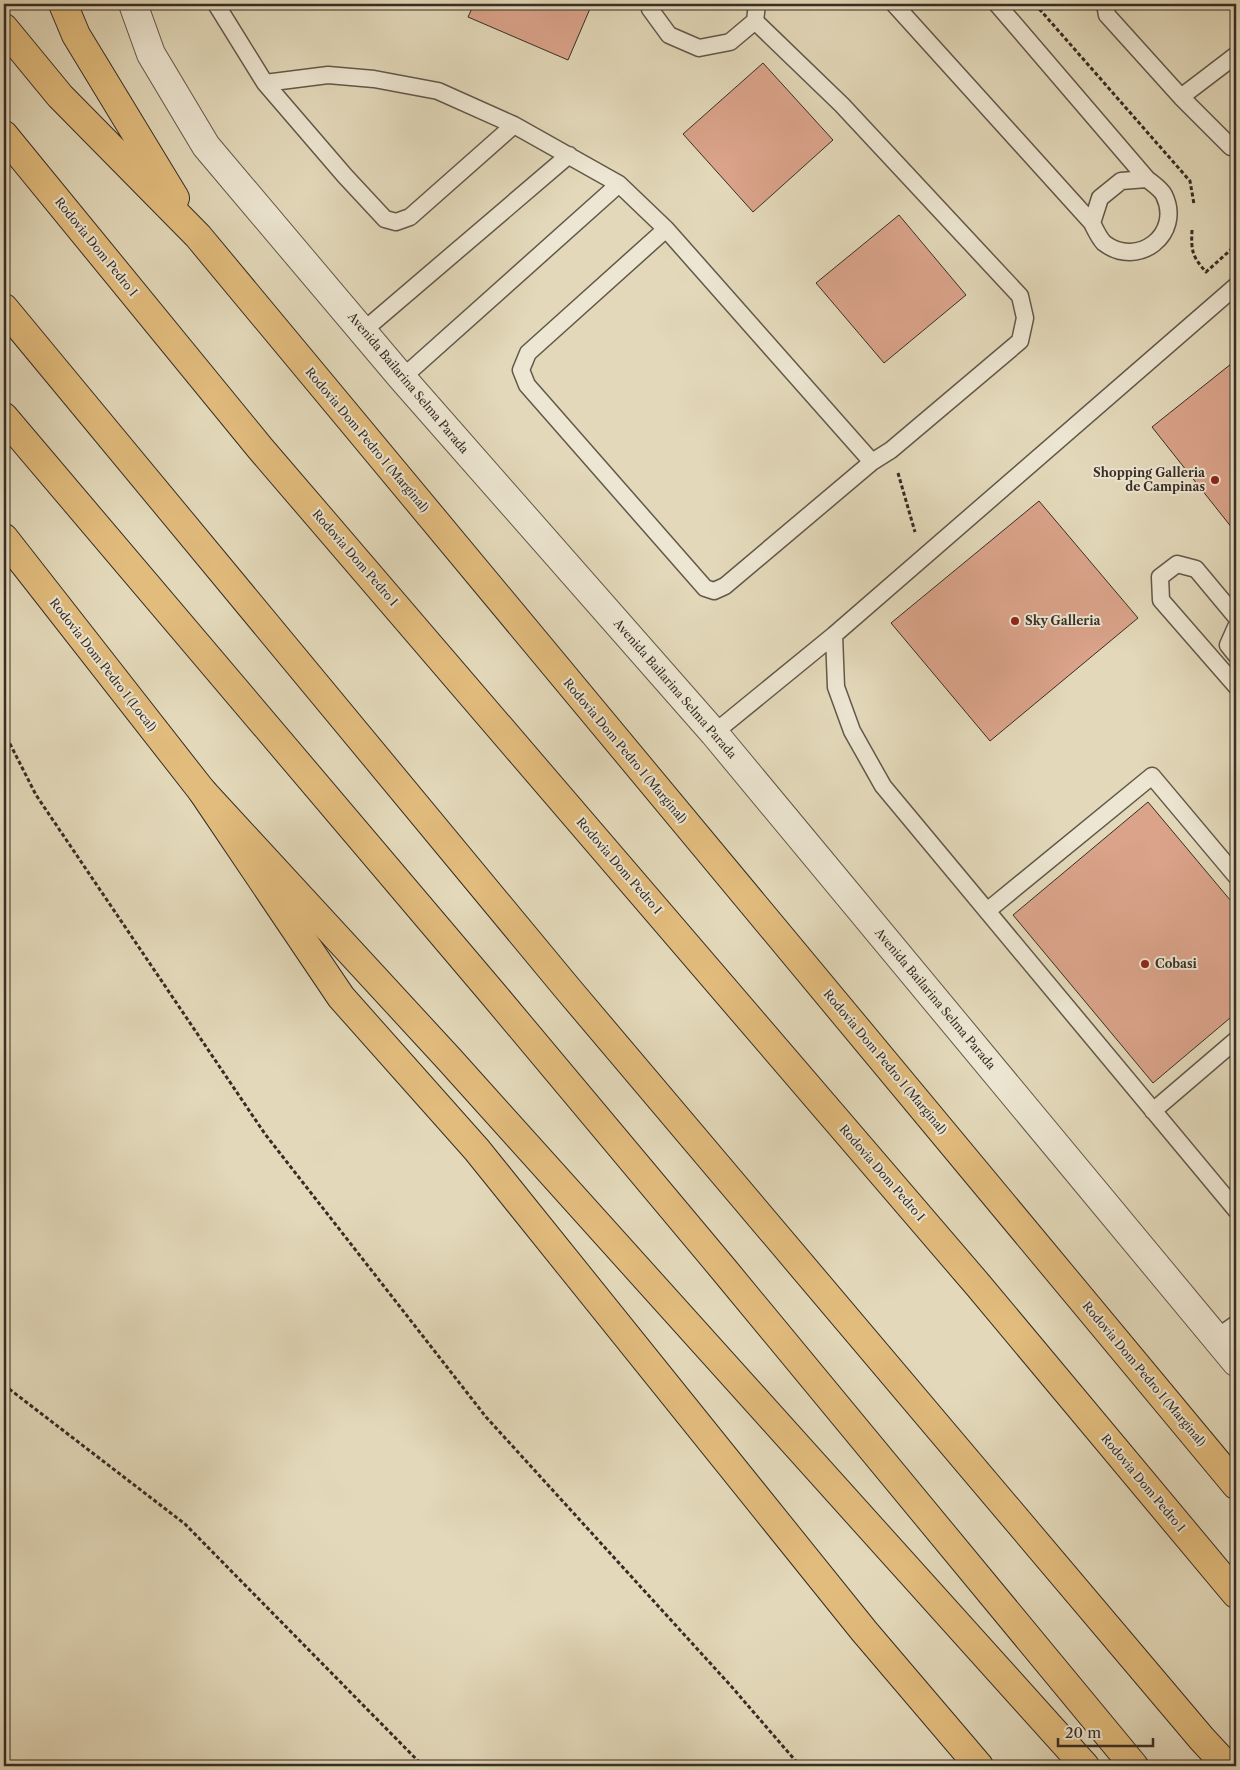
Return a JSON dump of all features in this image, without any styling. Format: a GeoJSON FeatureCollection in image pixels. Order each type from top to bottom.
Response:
{"type":"FeatureCollection","features":[{"type":"Feature","properties":{"kind":"main road"},"geometry":{"type":"LineString","coordinates":[[63,4],[76,35],[198,236]]}},
{"type":"Feature","properties":{"kind":"main road","name":"Rodovia Dom Pedro I (Marginal)"},"geometry":{"type":"LineString","coordinates":[[4,28],[60,96],[198,236],[1236,1485]]}},
{"type":"Feature","properties":{"kind":"main road","name":"Rodovia Dom Pedro I"},"geometry":{"type":"LineString","coordinates":[[4,135],[260,448],[972,1277],[1236,1594]]}},
{"type":"Feature","properties":{"kind":"main road"},"geometry":{"type":"LineString","coordinates":[[4,308],[567,988],[1227,1766]]}},
{"type":"Feature","properties":{"kind":"main road"},"geometry":{"type":"LineString","coordinates":[[4,416],[525,1032],[1134,1766]]}},
{"type":"Feature","properties":{"kind":"main road","name":"Rodovia Dom Pedro I (Local)"},"geometry":{"type":"LineString","coordinates":[[4,538],[202,791]]}},
{"type":"Feature","properties":{"kind":"main road"},"geometry":{"type":"LineString","coordinates":[[202,791],[341,997],[477,1150],[864,1631],[978,1766]]}},
{"type":"Feature","properties":{"kind":"main road"},"geometry":{"type":"LineString","coordinates":[[202,791],[449,1059],[1085,1766]]}},
{"type":"Feature","properties":{"kind":"street","name":"Avenida Bailarina Selma Parada"},"geometry":{"type":"LineString","coordinates":[[134,4],[151,54],[206,146],[402,378],[714,733],[1226,1331],[1236,1362]]}},
{"type":"Feature","properties":{"kind":"lane"},"geometry":{"type":"LineString","coordinates":[[216,4],[265,82],[344,176],[385,219],[396,222],[410,217],[514,125]]}},
{"type":"Feature","properties":{"kind":"lane"},"geometry":{"type":"LineString","coordinates":[[649,4],[650,9],[668,35],[699,48],[730,42],[755,21],[757,4]]}},
{"type":"Feature","properties":{"kind":"lane"},"geometry":{"type":"LineString","coordinates":[[894,4],[1092,223],[1103,242],[1122,252],[1145,250],[1162,236],[1169,215],[1163,194],[1147,179],[997,4]]}},
{"type":"Feature","properties":{"kind":"lane"},"geometry":{"type":"LineString","coordinates":[[1106,4],[1107,15],[1181,97],[1231,146],[1236,147]]}},
{"type":"Feature","properties":{"kind":"lane"},"geometry":{"type":"LineString","coordinates":[[666,229],[528,353],[521,370],[526,386],[705,588],[714,591],[725,586],[1020,341],[1025,318],[1020,296],[842,105],[755,21]]}},
{"type":"Feature","properties":{"kind":"lane"},"geometry":{"type":"LineString","coordinates":[[1181,97],[1236,55]]}},
{"type":"Feature","properties":{"kind":"lane"},"geometry":{"type":"LineString","coordinates":[[265,82],[328,75],[374,79],[438,91],[514,125],[619,184],[666,229],[872,462]]}},
{"type":"Feature","properties":{"kind":"lane"},"geometry":{"type":"LineString","coordinates":[[363,330],[569,155]]}},
{"type":"Feature","properties":{"kind":"lane"},"geometry":{"type":"LineString","coordinates":[[1092,223],[1100,198],[1121,181],[1147,179]]}},
{"type":"Feature","properties":{"kind":"lane"},"geometry":{"type":"LineString","coordinates":[[402,378],[619,184]]}},
{"type":"Feature","properties":{"kind":"lane"},"geometry":{"type":"LineString","coordinates":[[714,733],[834,635],[1236,286]]}},
{"type":"Feature","properties":{"kind":"lane"},"geometry":{"type":"LineString","coordinates":[[1236,617],[1196,569],[1177,564],[1160,576],[1161,600],[1236,686]]}},
{"type":"Feature","properties":{"kind":"lane"},"geometry":{"type":"LineString","coordinates":[[1236,627],[1228,645],[1236,655]]}},
{"type":"Feature","properties":{"kind":"lane"},"geometry":{"type":"LineString","coordinates":[[834,635],[836,687],[852,731],[883,786],[1236,1210]]}},
{"type":"Feature","properties":{"kind":"lane"},"geometry":{"type":"LineString","coordinates":[[987,911],[1152,776],[1236,876]]}},
{"type":"Feature","properties":{"kind":"lane"},"geometry":{"type":"LineString","coordinates":[[1153,1111],[1236,1040]]}},
{"type":"Feature","properties":{"kind":"path"},"geometry":{"type":"LineString","coordinates":[[1206,272],[1236,245]]}},
{"type":"Feature","properties":{"kind":"path"},"geometry":{"type":"LineString","coordinates":[[891,450],[923,556]]}},
{"type":"Feature","properties":{"kind":"path"},"geometry":{"type":"LineString","coordinates":[[4,732],[36,795],[265,1134],[486,1417],[724,1679],[800,1766]]}},
{"type":"Feature","properties":{"kind":"path"},"geometry":{"type":"LineString","coordinates":[[4,1385],[185,1524],[423,1766]]}},
{"type":"Feature","properties":{"kind":"building"},"geometry":{"type":"Polygon","coordinates":[[[474,4],[592,4],[568,60],[468,17],[474,4]]]}},
{"type":"Feature","properties":{"kind":"building"},"geometry":{"type":"Polygon","coordinates":[[[763,63],[833,140],[753,212],[683,134],[763,63]]]}},
{"type":"Feature","properties":{"kind":"building"},"geometry":{"type":"Polygon","coordinates":[[[899,215],[966,295],[884,363],[816,283],[899,215]]]}},
{"type":"Feature","properties":{"kind":"building","name":"Shopping Galleria de Campinas"},"geometry":{"type":"Polygon","coordinates":[[[1236,360],[1236,533],[1152,427],[1236,360]]]}},
{"type":"Feature","properties":{"kind":"building","name":"Sky Galleria"},"geometry":{"type":"Polygon","coordinates":[[[1039,501],[1138,618],[990,741],[891,623],[1039,501]]]}},
{"type":"Feature","properties":{"kind":"building","name":"Cobasi"},"geometry":{"type":"Polygon","coordinates":[[[1148,802],[1236,907],[1236,1013],[1153,1083],[1013,915],[1148,802]]]}},
{"type":"Feature","properties":{"kind":"place","name":"Shopping Galleria de Campinas"},"geometry":{"type":"Point","coordinates":[1215,480]}},
{"type":"Feature","properties":{"kind":"place","name":"Sky Galleria"},"geometry":{"type":"Point","coordinates":[1015,621]}},
{"type":"Feature","properties":{"kind":"place","name":"Cobasi"},"geometry":{"type":"Point","coordinates":[1145,964]}}]}
